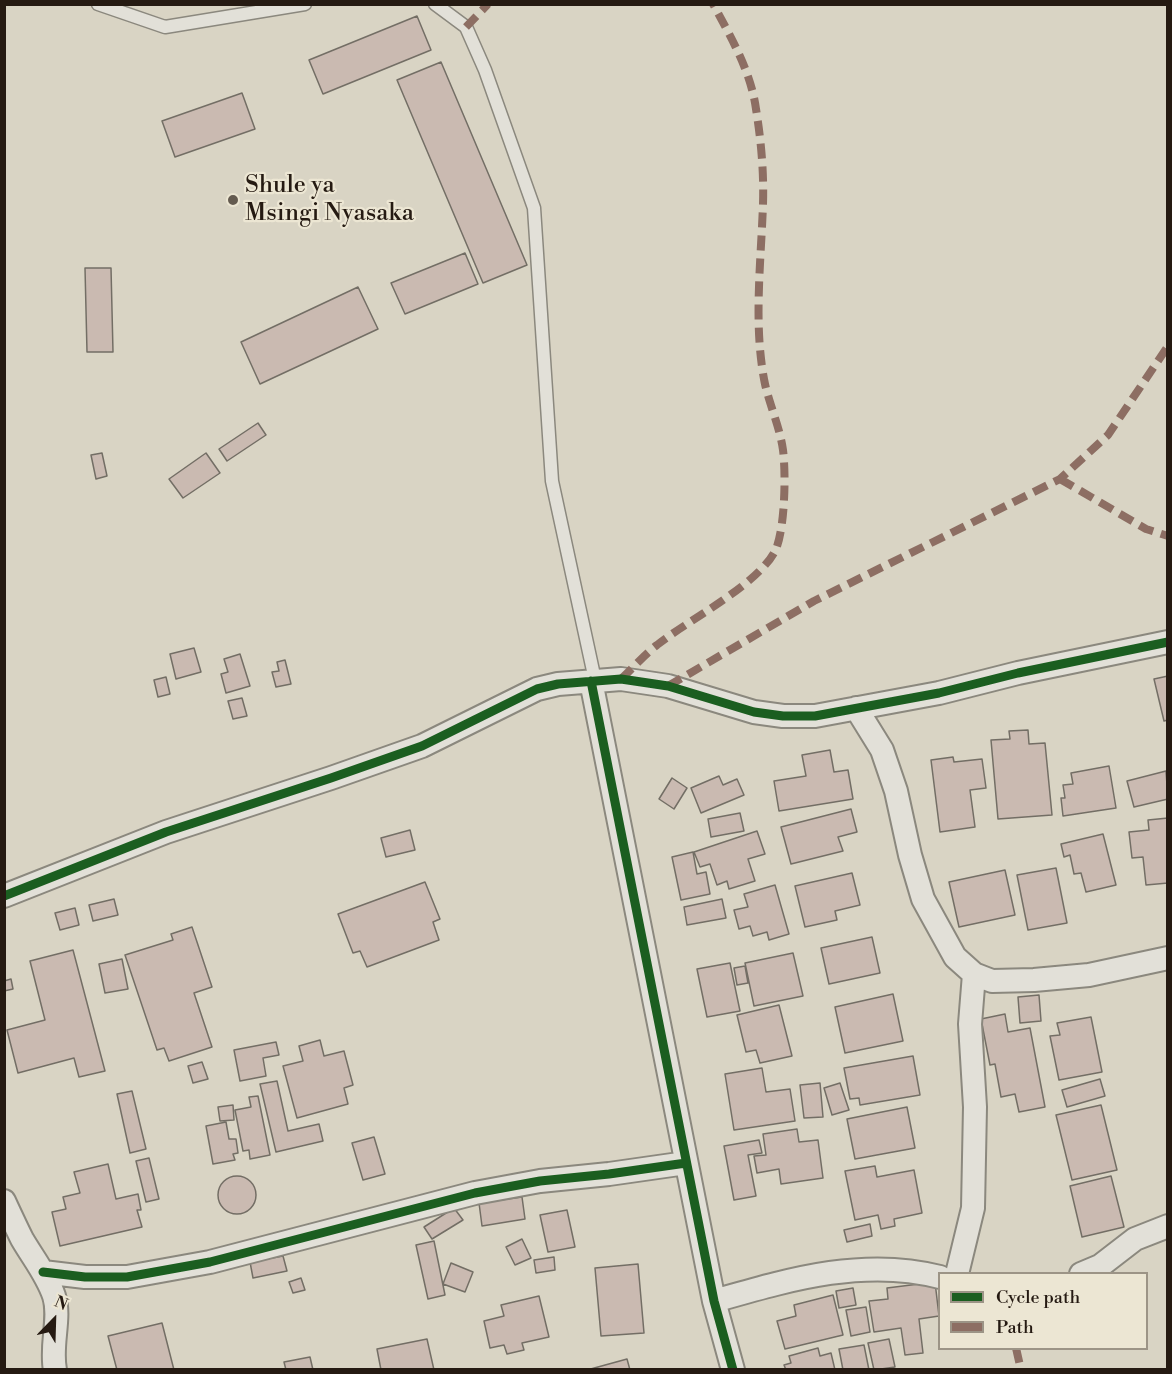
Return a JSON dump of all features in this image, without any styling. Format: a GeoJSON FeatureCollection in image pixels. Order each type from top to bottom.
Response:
{"type":"FeatureCollection","features":[{"type":"Feature","properties":{"kind":"street"},"geometry":{"type":"LineString","coordinates":[[4,896],[166,832],[422,746],[537,689],[558,684],[621,679],[668,686],[754,712],[783,716],[815,716],[939,693],[1018,673],[1167,642]]}},
{"type":"Feature","properties":{"kind":"street"},"geometry":{"type":"LineString","coordinates":[[593,681],[714,1301],[733,1370]]}},
{"type":"Feature","properties":{"kind":"street"},"geometry":{"type":"LineString","coordinates":[[856,708],[882,750],[896,791],[910,855],[923,899],[955,957],[974,974],[993,981],[1034,980],[1089,975],[1167,958]]}},
{"type":"Feature","properties":{"kind":"street"},"geometry":{"type":"LineString","coordinates":[[957,1272],[973,1208],[975,1107],[970,1024],[974,974]]}},
{"type":"Feature","properties":{"kind":"street"},"geometry":{"type":"LineString","coordinates":[[43,1272],[85,1277],[127,1277],[210,1262],[475,1193],[540,1181],[609,1174],[686,1162]]}},
{"type":"Feature","properties":{"kind":"street"},"geometry":{"type":"LineString","coordinates":[[4,1201],[54,1297],[56,1318],[52,1354],[55,1370]]}},
{"type":"Feature","properties":{"kind":"street"},"geometry":{"type":"LineString","coordinates":[[1086,1272],[1100,1266],[1135,1239],[1167,1226]]}},
{"type":"Feature","properties":{"kind":"street"},"geometry":{"type":"LineString","coordinates":[[714,1301],[797,1277],[858,1269],[922,1272],[938,1277]]}},
{"type":"Feature","properties":{"kind":"lane"},"geometry":{"type":"LineString","coordinates":[[98,4],[165,27],[305,4]]}},
{"type":"Feature","properties":{"kind":"lane"},"geometry":{"type":"LineString","coordinates":[[435,4],[466,27],[485,70],[534,208],[552,481],[593,681]]}},
{"type":"Feature","properties":{"kind":"building"},"geometry":{"type":"Polygon","coordinates":[[[417,16],[431,50],[323,94],[309,60],[417,16]]]}},
{"type":"Feature","properties":{"kind":"building"},"geometry":{"type":"Polygon","coordinates":[[[441,62],[527,265],[483,283],[397,80],[441,62]]]}},
{"type":"Feature","properties":{"kind":"building"},"geometry":{"type":"Polygon","coordinates":[[[242,93],[255,129],[175,157],[162,121],[242,93]]]}},
{"type":"Feature","properties":{"kind":"building"},"geometry":{"type":"Polygon","coordinates":[[[465,253],[478,284],[405,314],[391,283],[465,253]]]}},
{"type":"Feature","properties":{"kind":"building"},"geometry":{"type":"Polygon","coordinates":[[[85,268],[111,268],[113,352],[87,352],[85,268]]]}},
{"type":"Feature","properties":{"kind":"building"},"geometry":{"type":"Polygon","coordinates":[[[358,287],[378,329],[260,384],[241,342],[358,287]]]}},
{"type":"Feature","properties":{"kind":"building"},"geometry":{"type":"Polygon","coordinates":[[[258,423],[266,435],[227,461],[219,449],[258,423]]]}},
{"type":"Feature","properties":{"kind":"building"},"geometry":{"type":"Polygon","coordinates":[[[102,453],[107,476],[96,479],[91,455],[102,453]]]}},
{"type":"Feature","properties":{"kind":"building"},"geometry":{"type":"Polygon","coordinates":[[[206,453],[220,473],[183,498],[169,479],[206,453]]]}},
{"type":"Feature","properties":{"kind":"building"},"geometry":{"type":"Polygon","coordinates":[[[194,648],[201,672],[176,679],[170,654],[194,648]]]}},
{"type":"Feature","properties":{"kind":"building"},"geometry":{"type":"Polygon","coordinates":[[[240,654],[250,686],[226,693],[221,674],[228,672],[224,659],[240,654]]]}},
{"type":"Feature","properties":{"kind":"building"},"geometry":{"type":"Polygon","coordinates":[[[285,660],[291,684],[276,687],[272,672],[279,671],[277,662],[285,660]]]}},
{"type":"Feature","properties":{"kind":"building"},"geometry":{"type":"Polygon","coordinates":[[[1168,676],[1168,720],[1164,721],[1154,679],[1168,676]]]}},
{"type":"Feature","properties":{"kind":"building"},"geometry":{"type":"Polygon","coordinates":[[[166,677],[170,694],[158,697],[154,680],[166,677]]]}},
{"type":"Feature","properties":{"kind":"building"},"geometry":{"type":"Polygon","coordinates":[[[242,698],[247,716],[233,719],[228,701],[242,698]]]}},
{"type":"Feature","properties":{"kind":"building"},"geometry":{"type":"Polygon","coordinates":[[[1028,730],[1029,744],[1045,743],[1052,815],[998,819],[991,740],[1010,739],[1009,731],[1028,730]]]}},
{"type":"Feature","properties":{"kind":"building"},"geometry":{"type":"Polygon","coordinates":[[[830,750],[834,772],[848,770],[853,799],[779,811],[774,781],[806,776],[802,755],[830,750]]]}},
{"type":"Feature","properties":{"kind":"building"},"geometry":{"type":"Polygon","coordinates":[[[953,757],[954,762],[982,759],[986,788],[970,790],[975,827],[940,832],[931,760],[953,757]]]}},
{"type":"Feature","properties":{"kind":"building"},"geometry":{"type":"Polygon","coordinates":[[[1109,766],[1116,808],[1063,816],[1061,798],[1065,798],[1063,785],[1073,784],[1071,773],[1109,766]]]}},
{"type":"Feature","properties":{"kind":"building"},"geometry":{"type":"Polygon","coordinates":[[[1166,771],[1168,799],[1134,807],[1127,781],[1166,771]]]}},
{"type":"Feature","properties":{"kind":"building"},"geometry":{"type":"Polygon","coordinates":[[[719,776],[723,785],[737,779],[744,795],[701,813],[691,788],[719,776]]]}},
{"type":"Feature","properties":{"kind":"building"},"geometry":{"type":"Polygon","coordinates":[[[672,778],[687,788],[674,809],[659,799],[672,778]]]}},
{"type":"Feature","properties":{"kind":"building"},"geometry":{"type":"Polygon","coordinates":[[[851,809],[857,832],[838,837],[843,851],[791,864],[781,827],[851,809]]]}},
{"type":"Feature","properties":{"kind":"building"},"geometry":{"type":"Polygon","coordinates":[[[740,813],[744,831],[711,837],[708,819],[740,813]]]}},
{"type":"Feature","properties":{"kind":"building"},"geometry":{"type":"Polygon","coordinates":[[[1168,818],[1168,883],[1146,885],[1143,857],[1132,858],[1129,832],[1149,830],[1148,820],[1168,818]]]}},
{"type":"Feature","properties":{"kind":"building"},"geometry":{"type":"Polygon","coordinates":[[[410,830],[415,850],[386,857],[381,838],[410,830]]]}},
{"type":"Feature","properties":{"kind":"building"},"geometry":{"type":"Polygon","coordinates":[[[757,831],[765,854],[748,859],[755,881],[729,889],[727,881],[717,885],[710,864],[700,867],[694,852],[757,831]]]}},
{"type":"Feature","properties":{"kind":"building"},"geometry":{"type":"Polygon","coordinates":[[[1103,834],[1116,885],[1086,892],[1081,873],[1074,874],[1070,855],[1064,857],[1061,844],[1103,834]]]}},
{"type":"Feature","properties":{"kind":"building"},"geometry":{"type":"Polygon","coordinates":[[[693,852],[697,874],[706,872],[710,894],[681,900],[672,857],[693,852]]]}},
{"type":"Feature","properties":{"kind":"building"},"geometry":{"type":"Polygon","coordinates":[[[1056,868],[1067,923],[1028,930],[1017,875],[1056,868]]]}},
{"type":"Feature","properties":{"kind":"building"},"geometry":{"type":"Polygon","coordinates":[[[1005,870],[1015,915],[959,927],[949,882],[1005,870]]]}},
{"type":"Feature","properties":{"kind":"building"},"geometry":{"type":"Polygon","coordinates":[[[852,873],[860,905],[835,911],[837,920],[805,927],[795,886],[852,873]]]}},
{"type":"Feature","properties":{"kind":"building"},"geometry":{"type":"Polygon","coordinates":[[[425,882],[440,919],[433,922],[439,940],[367,967],[360,951],[353,953],[338,914],[425,882]]]}},
{"type":"Feature","properties":{"kind":"building"},"geometry":{"type":"Polygon","coordinates":[[[775,885],[789,934],[769,940],[767,932],[753,936],[750,926],[739,929],[734,910],[748,907],[744,894],[775,885]]]}},
{"type":"Feature","properties":{"kind":"building"},"geometry":{"type":"Polygon","coordinates":[[[114,899],[118,915],[93,921],[89,905],[114,899]]]}},
{"type":"Feature","properties":{"kind":"building"},"geometry":{"type":"Polygon","coordinates":[[[722,899],[726,918],[687,925],[684,907],[722,899]]]}},
{"type":"Feature","properties":{"kind":"building"},"geometry":{"type":"Polygon","coordinates":[[[75,908],[79,925],[60,930],[55,913],[75,908]]]}},
{"type":"Feature","properties":{"kind":"building"},"geometry":{"type":"Polygon","coordinates":[[[192,927],[212,987],[194,993],[212,1047],[169,1061],[164,1048],[157,1050],[125,955],[173,940],[171,934],[192,927]]]}},
{"type":"Feature","properties":{"kind":"building"},"geometry":{"type":"Polygon","coordinates":[[[872,937],[880,973],[829,984],[821,948],[872,937]]]}},
{"type":"Feature","properties":{"kind":"building"},"geometry":{"type":"Polygon","coordinates":[[[73,950],[105,1071],[79,1077],[74,1058],[18,1073],[7,1030],[45,1020],[30,961],[73,950]]]}},
{"type":"Feature","properties":{"kind":"building"},"geometry":{"type":"Polygon","coordinates":[[[793,953],[803,996],[754,1006],[745,963],[793,953]]]}},
{"type":"Feature","properties":{"kind":"building"},"geometry":{"type":"Polygon","coordinates":[[[122,959],[128,989],[105,993],[99,964],[122,959]]]}},
{"type":"Feature","properties":{"kind":"building"},"geometry":{"type":"Polygon","coordinates":[[[730,963],[740,1011],[707,1017],[697,969],[730,963]]]}},
{"type":"Feature","properties":{"kind":"building"},"geometry":{"type":"Polygon","coordinates":[[[745,966],[748,983],[737,985],[734,968],[745,966]]]}},
{"type":"Feature","properties":{"kind":"building"},"geometry":{"type":"Polygon","coordinates":[[[11,979],[13,989],[4,991],[4,981],[11,979]]]}},
{"type":"Feature","properties":{"kind":"building"},"geometry":{"type":"Polygon","coordinates":[[[893,994],[903,1041],[845,1053],[835,1007],[893,994]]]}},
{"type":"Feature","properties":{"kind":"building"},"geometry":{"type":"Polygon","coordinates":[[[1039,995],[1041,1021],[1020,1023],[1018,997],[1039,995]]]}},
{"type":"Feature","properties":{"kind":"building"},"geometry":{"type":"Polygon","coordinates":[[[779,1005],[792,1056],[760,1063],[756,1050],[746,1052],[737,1015],[779,1005]]]}},
{"type":"Feature","properties":{"kind":"building"},"geometry":{"type":"Polygon","coordinates":[[[1005,1014],[1008,1032],[1030,1028],[1045,1107],[1019,1112],[1015,1094],[1001,1097],[995,1064],[990,1065],[981,1019],[1005,1014]]]}},
{"type":"Feature","properties":{"kind":"building"},"geometry":{"type":"Polygon","coordinates":[[[1091,1017],[1102,1072],[1059,1080],[1050,1036],[1060,1035],[1057,1023],[1091,1017]]]}},
{"type":"Feature","properties":{"kind":"building"},"geometry":{"type":"Polygon","coordinates":[[[320,1040],[324,1056],[344,1051],[353,1085],[344,1088],[348,1104],[297,1118],[283,1066],[303,1061],[299,1046],[320,1040]]]}},
{"type":"Feature","properties":{"kind":"building"},"geometry":{"type":"Polygon","coordinates":[[[276,1042],[279,1055],[263,1058],[266,1076],[240,1081],[234,1050],[276,1042]]]}},
{"type":"Feature","properties":{"kind":"building"},"geometry":{"type":"Polygon","coordinates":[[[913,1056],[920,1095],[860,1105],[859,1098],[850,1099],[844,1068],[913,1056]]]}},
{"type":"Feature","properties":{"kind":"building"},"geometry":{"type":"Polygon","coordinates":[[[202,1062],[208,1079],[193,1083],[188,1066],[202,1062]]]}},
{"type":"Feature","properties":{"kind":"building"},"geometry":{"type":"Polygon","coordinates":[[[762,1068],[766,1092],[790,1089],[795,1121],[734,1130],[725,1074],[762,1068]]]}},
{"type":"Feature","properties":{"kind":"building"},"geometry":{"type":"Polygon","coordinates":[[[1100,1079],[1105,1096],[1067,1107],[1062,1090],[1100,1079]]]}},
{"type":"Feature","properties":{"kind":"building"},"geometry":{"type":"Polygon","coordinates":[[[277,1081],[288,1131],[319,1124],[323,1141],[276,1152],[260,1084],[277,1081]]]}},
{"type":"Feature","properties":{"kind":"building"},"geometry":{"type":"Polygon","coordinates":[[[820,1083],[823,1117],[804,1118],[800,1085],[820,1083]]]}},
{"type":"Feature","properties":{"kind":"building"},"geometry":{"type":"Polygon","coordinates":[[[840,1083],[849,1110],[832,1115],[824,1088],[840,1083]]]}},
{"type":"Feature","properties":{"kind":"building"},"geometry":{"type":"Polygon","coordinates":[[[132,1091],[146,1149],[130,1153],[117,1094],[132,1091]]]}},
{"type":"Feature","properties":{"kind":"building"},"geometry":{"type":"Polygon","coordinates":[[[258,1096],[270,1155],[250,1159],[249,1150],[243,1151],[235,1110],[251,1107],[249,1097],[258,1096]]]}},
{"type":"Feature","properties":{"kind":"building"},"geometry":{"type":"Polygon","coordinates":[[[233,1105],[234,1120],[220,1121],[218,1107],[233,1105]]]}},
{"type":"Feature","properties":{"kind":"building"},"geometry":{"type":"Polygon","coordinates":[[[1101,1105],[1117,1170],[1072,1180],[1056,1115],[1101,1105]]]}},
{"type":"Feature","properties":{"kind":"building"},"geometry":{"type":"Polygon","coordinates":[[[907,1107],[915,1148],[855,1159],[847,1119],[907,1107]]]}},
{"type":"Feature","properties":{"kind":"building"},"geometry":{"type":"Polygon","coordinates":[[[226,1122],[229,1139],[236,1139],[238,1153],[233,1154],[235,1160],[213,1164],[206,1126],[226,1122]]]}},
{"type":"Feature","properties":{"kind":"building"},"geometry":{"type":"Polygon","coordinates":[[[797,1129],[799,1142],[818,1140],[823,1178],[781,1184],[779,1169],[757,1173],[754,1156],[766,1155],[763,1134],[797,1129]]]}},
{"type":"Feature","properties":{"kind":"building"},"geometry":{"type":"Polygon","coordinates":[[[374,1137],[385,1174],[363,1180],[352,1143],[374,1137]]]}},
{"type":"Feature","properties":{"kind":"building"},"geometry":{"type":"Polygon","coordinates":[[[759,1140],[762,1153],[748,1155],[756,1196],[734,1200],[724,1146],[759,1140]]]}},
{"type":"Feature","properties":{"kind":"building"},"geometry":{"type":"Polygon","coordinates":[[[149,1158],[159,1199],[146,1202],[136,1161],[149,1158]]]}},
{"type":"Feature","properties":{"kind":"building"},"geometry":{"type":"Polygon","coordinates":[[[108,1164],[116,1199],[138,1194],[141,1210],[137,1210],[142,1227],[60,1246],[52,1212],[66,1209],[63,1197],[80,1193],[74,1172],[108,1164]]]}},
{"type":"Feature","properties":{"kind":"building"},"geometry":{"type":"Polygon","coordinates":[[[875,1166],[877,1177],[914,1170],[922,1213],[894,1219],[895,1226],[881,1229],[878,1215],[855,1220],[845,1171],[875,1166]]]}},
{"type":"Feature","properties":{"kind":"building"},"geometry":{"type":"Polygon","coordinates":[[[237,1176],[251,1181],[256,1195],[251,1209],[237,1214],[223,1209],[218,1195],[223,1181],[237,1176]]]}},
{"type":"Feature","properties":{"kind":"building"},"geometry":{"type":"Polygon","coordinates":[[[1111,1176],[1124,1227],[1082,1237],[1070,1186],[1111,1176]]]}},
{"type":"Feature","properties":{"kind":"building"},"geometry":{"type":"Polygon","coordinates":[[[522,1197],[525,1219],[482,1226],[479,1203],[522,1197]]]}},
{"type":"Feature","properties":{"kind":"building"},"geometry":{"type":"Polygon","coordinates":[[[454,1208],[463,1220],[432,1239],[424,1227],[454,1208]]]}},
{"type":"Feature","properties":{"kind":"building"},"geometry":{"type":"Polygon","coordinates":[[[567,1210],[575,1247],[548,1252],[540,1215],[567,1210]]]}},
{"type":"Feature","properties":{"kind":"building"},"geometry":{"type":"Polygon","coordinates":[[[870,1224],[872,1236],[847,1242],[844,1230],[870,1224]]]}},
{"type":"Feature","properties":{"kind":"building"},"geometry":{"type":"Polygon","coordinates":[[[522,1239],[531,1258],[515,1265],[506,1247],[522,1239]]]}},
{"type":"Feature","properties":{"kind":"building"},"geometry":{"type":"Polygon","coordinates":[[[434,1241],[445,1295],[428,1299],[416,1245],[434,1241]]]}},
{"type":"Feature","properties":{"kind":"building"},"geometry":{"type":"Polygon","coordinates":[[[283,1256],[287,1271],[253,1278],[250,1262],[283,1256]]]}},
{"type":"Feature","properties":{"kind":"building"},"geometry":{"type":"Polygon","coordinates":[[[554,1257],[555,1270],[536,1273],[534,1260],[554,1257]]]}},
{"type":"Feature","properties":{"kind":"building"},"geometry":{"type":"Polygon","coordinates":[[[451,1263],[473,1272],[465,1292],[443,1284],[451,1263]]]}},
{"type":"Feature","properties":{"kind":"building"},"geometry":{"type":"Polygon","coordinates":[[[638,1264],[644,1333],[601,1336],[595,1268],[638,1264]]]}},
{"type":"Feature","properties":{"kind":"building"},"geometry":{"type":"Polygon","coordinates":[[[301,1278],[305,1290],[293,1293],[289,1282],[301,1278]]]}},
{"type":"Feature","properties":{"kind":"building"},"geometry":{"type":"Polygon","coordinates":[[[935,1282],[938,1316],[919,1319],[923,1353],[905,1355],[901,1328],[874,1332],[869,1301],[888,1299],[887,1288],[935,1282]]]}},
{"type":"Feature","properties":{"kind":"building"},"geometry":{"type":"Polygon","coordinates":[[[853,1288],[856,1305],[839,1308],[836,1291],[853,1288]]]}},
{"type":"Feature","properties":{"kind":"building"},"geometry":{"type":"Polygon","coordinates":[[[833,1295],[843,1335],[785,1349],[777,1321],[796,1316],[794,1305],[833,1295]]]}},
{"type":"Feature","properties":{"kind":"building"},"geometry":{"type":"Polygon","coordinates":[[[539,1296],[549,1337],[522,1343],[524,1350],[507,1354],[504,1345],[490,1348],[484,1321],[504,1316],[501,1305],[539,1296]]]}},
{"type":"Feature","properties":{"kind":"building"},"geometry":{"type":"Polygon","coordinates":[[[866,1307],[870,1332],[851,1336],[846,1310],[866,1307]]]}},
{"type":"Feature","properties":{"kind":"building"},"geometry":{"type":"Polygon","coordinates":[[[162,1323],[174,1370],[117,1370],[108,1336],[162,1323]]]}},
{"type":"Feature","properties":{"kind":"building"},"geometry":{"type":"Polygon","coordinates":[[[427,1339],[434,1370],[381,1370],[377,1349],[427,1339]]]}},
{"type":"Feature","properties":{"kind":"building"},"geometry":{"type":"Polygon","coordinates":[[[889,1339],[895,1367],[874,1370],[868,1343],[889,1339]]]}},
{"type":"Feature","properties":{"kind":"building"},"geometry":{"type":"Polygon","coordinates":[[[864,1345],[869,1370],[843,1370],[839,1349],[864,1345]]]}},
{"type":"Feature","properties":{"kind":"building"},"geometry":{"type":"Polygon","coordinates":[[[818,1348],[820,1356],[831,1353],[835,1370],[786,1370],[784,1365],[791,1363],[789,1356],[818,1348]]]}},
{"type":"Feature","properties":{"kind":"building"},"geometry":{"type":"Polygon","coordinates":[[[310,1357],[313,1370],[286,1370],[284,1362],[310,1357]]]}},
{"type":"Feature","properties":{"kind":"building"},"geometry":{"type":"Polygon","coordinates":[[[627,1359],[630,1370],[587,1370],[627,1359]]]}},
{"type":"Feature","properties":{"kind":"marked path"},"geometry":{"type":"LineString","coordinates":[[466,27],[488,4]]}},
{"type":"Feature","properties":{"kind":"marked path"},"geometry":{"type":"LineString","coordinates":[[621,679],[657,645],[722,601],[768,562],[776,549],[783,514],[783,450],[765,384],[759,340],[763,192],[759,132],[753,95],[745,68],[713,4]]}},
{"type":"Feature","properties":{"kind":"marked path"},"geometry":{"type":"LineString","coordinates":[[668,686],[814,601],[1060,479],[1108,435],[1168,346]]}},
{"type":"Feature","properties":{"kind":"marked path"},"geometry":{"type":"LineString","coordinates":[[1060,479],[1146,529],[1168,536]]}},
{"type":"Feature","properties":{"kind":"marked path"},"geometry":{"type":"LineString","coordinates":[[1016,1350],[1021,1370]]}},
{"type":"Feature","properties":{"kind":"cycle path"},"geometry":{"type":"LineString","coordinates":[[4,896],[166,832],[422,746],[537,689],[558,684],[621,679],[668,686],[754,712],[783,716],[815,716],[939,693],[1018,673],[1168,642]]}},
{"type":"Feature","properties":{"kind":"cycle path"},"geometry":{"type":"LineString","coordinates":[[591,681],[714,1301],[733,1370]]}},
{"type":"Feature","properties":{"kind":"cycle path"},"geometry":{"type":"LineString","coordinates":[[43,1272],[85,1277],[127,1277],[210,1262],[475,1193],[540,1181],[686,1163]]}},
{"type":"Feature","properties":{"kind":"place","name":"Shule ya Msingi Nyasaka"},"geometry":{"type":"Point","coordinates":[233,200]}}]}
